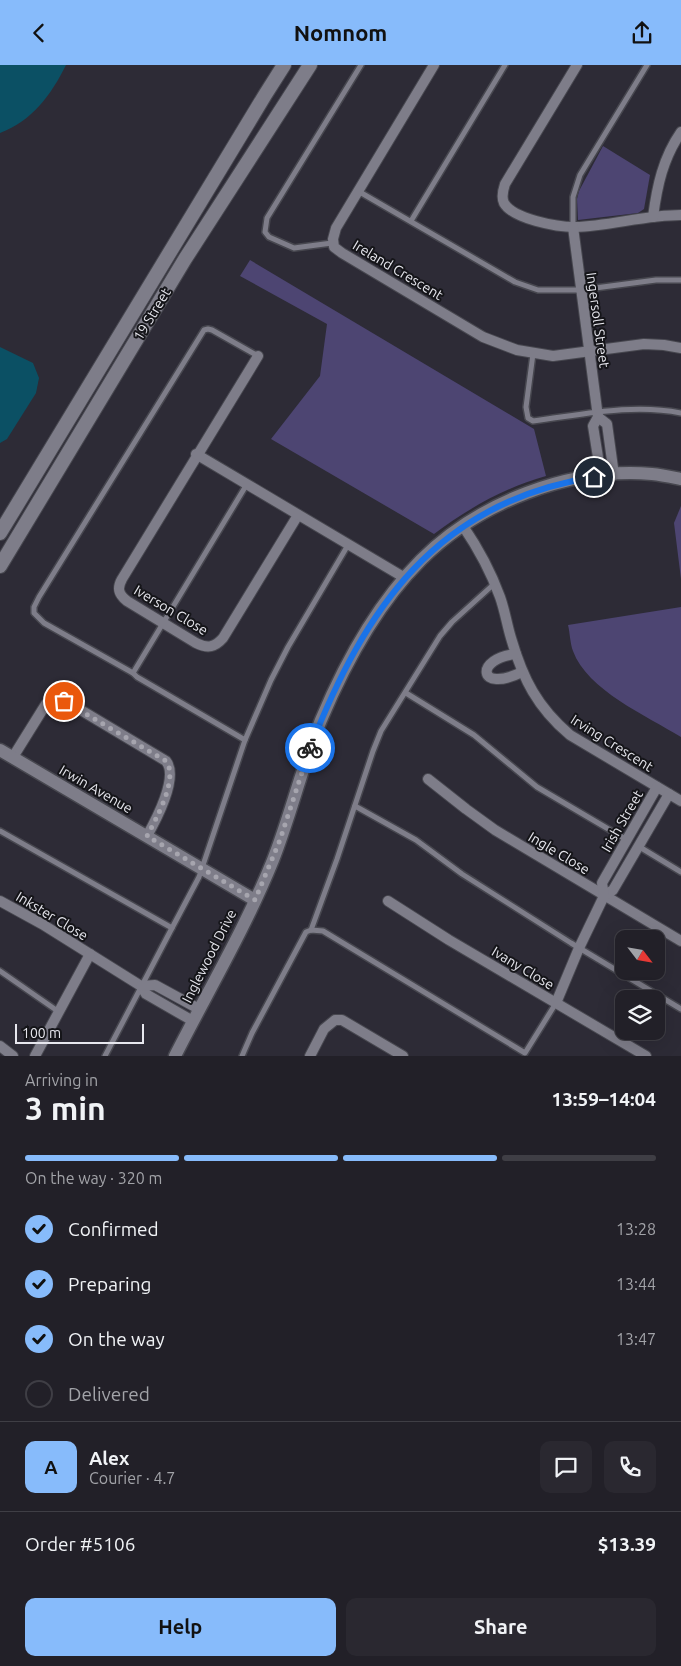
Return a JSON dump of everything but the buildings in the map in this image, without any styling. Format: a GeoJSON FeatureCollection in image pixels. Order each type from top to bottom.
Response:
{"type":"FeatureCollection","features":[{"type":"Feature","properties":{"kind":"main road","name":"19 Street"},"geometry":{"type":"LineString","coordinates":[[0,533],[284,65]]}},
{"type":"Feature","properties":{"kind":"main road","name":"19 Street"},"geometry":{"type":"LineString","coordinates":[[0,566],[186,259],[310,65]]}},
{"type":"Feature","properties":{"kind":"street","name":"Ireland Crescent"},"geometry":{"type":"LineString","coordinates":[[434,65],[336,228],[332,243],[338,250],[483,337],[504,346],[534,354],[553,356],[644,345],[664,345],[681,348]]}},
{"type":"Feature","properties":{"kind":"street"},"geometry":{"type":"LineString","coordinates":[[577,65],[505,184],[502,194],[504,204],[519,215],[572,227],[681,215]]}},
{"type":"Feature","properties":{"kind":"street"},"geometry":{"type":"LineString","coordinates":[[652,217],[662,170],[681,131]]}},
{"type":"Feature","properties":{"kind":"street","name":"Ingersoll Street"},"geometry":{"type":"LineString","coordinates":[[572,227],[598,415],[593,426],[601,476]]}},
{"type":"Feature","properties":{"kind":"street","name":"Iverson Close"},"geometry":{"type":"LineString","coordinates":[[258,356],[196,454],[122,579],[118,587],[121,596],[163,624],[202,646],[216,646],[223,638],[298,515]]}},
{"type":"Feature","properties":{"kind":"street","name":"Ingersoll Street"},"geometry":{"type":"LineString","coordinates":[[598,415],[607,424],[614,475]]}},
{"type":"Feature","properties":{"kind":"street"},"geometry":{"type":"LineString","coordinates":[[196,454],[405,578]]}},
{"type":"Feature","properties":{"kind":"street","name":"Inglewood Drive"},"geometry":{"type":"LineString","coordinates":[[175,1056],[255,900],[280,840],[310,747],[334,692],[371,624],[405,578],[436,546],[463,526],[496,507],[530,492],[562,482],[601,476],[653,475],[681,479]]}},
{"type":"Feature","properties":{"kind":"street","name":"Irving Crescent"},"geometry":{"type":"LineString","coordinates":[[463,526],[482,556],[500,598],[522,672],[536,700],[555,722],[570,735],[681,801]]}},
{"type":"Feature","properties":{"kind":"street"},"geometry":{"type":"LineString","coordinates":[[516,654],[495,660],[489,664],[488,676],[492,680],[498,681],[522,672]]}},
{"type":"Feature","properties":{"kind":"street"},"geometry":{"type":"LineString","coordinates":[[13,757],[46,704],[59,699],[69,703],[166,761],[169,765],[171,769],[170,781],[156,819],[147,836]]}},
{"type":"Feature","properties":{"kind":"street","name":"Irwin Avenue"},"geometry":{"type":"LineString","coordinates":[[0,750],[255,900]]}},
{"type":"Feature","properties":{"kind":"street","name":"Ingle Close"},"geometry":{"type":"LineString","coordinates":[[428,779],[496,830],[681,941]]}},
{"type":"Feature","properties":{"kind":"street","name":"Irish Street"},"geometry":{"type":"LineString","coordinates":[[604,896],[602,883],[657,787]]}},
{"type":"Feature","properties":{"kind":"street","name":"Irish Street"},"geometry":{"type":"LineString","coordinates":[[556,1003],[578,948],[604,896],[614,890],[669,795]]}},
{"type":"Feature","properties":{"kind":"street"},"geometry":{"type":"LineString","coordinates":[[627,839],[638,846]]}},
{"type":"Feature","properties":{"kind":"street","name":"Inkster Close"},"geometry":{"type":"LineString","coordinates":[[0,901],[42,924],[141,986],[146,995],[193,1021]]}},
{"type":"Feature","properties":{"kind":"street","name":"Ivany Close"},"geometry":{"type":"LineString","coordinates":[[388,901],[407,915],[646,1056]]}},
{"type":"Feature","properties":{"kind":"street","name":"Inkster Close"},"geometry":{"type":"LineString","coordinates":[[36,1056],[90,954]]}},
{"type":"Feature","properties":{"kind":"street","name":"Inkster Close"},"geometry":{"type":"LineString","coordinates":[[141,986],[155,985],[199,1009]]}},
{"type":"Feature","properties":{"kind":"street"},"geometry":{"type":"LineString","coordinates":[[310,1056],[324,1029],[335,1020],[342,1020],[403,1056]]}},
{"type":"Feature","properties":{"kind":"street"},"geometry":{"type":"LineString","coordinates":[[0,1046],[13,1056]]}},
{"type":"Feature","properties":{"kind":"lane"},"geometry":{"type":"LineString","coordinates":[[332,243],[294,248],[269,237],[265,232],[265,225],[267,218],[361,65]]}},
{"type":"Feature","properties":{"kind":"lane"},"geometry":{"type":"LineString","coordinates":[[411,221],[505,65]]}},
{"type":"Feature","properties":{"kind":"lane"},"geometry":{"type":"LineString","coordinates":[[572,227],[573,197],[580,175],[647,65]]}},
{"type":"Feature","properties":{"kind":"lane"},"geometry":{"type":"LineString","coordinates":[[358,191],[516,282],[538,290],[580,290],[656,280],[681,280]]}},
{"type":"Feature","properties":{"kind":"lane"},"geometry":{"type":"LineString","coordinates":[[245,739],[44,623],[34,613],[34,607],[204,331],[212,329],[258,356]]}},
{"type":"Feature","properties":{"kind":"lane"},"geometry":{"type":"LineString","coordinates":[[534,354],[526,407],[528,418],[532,421],[660,409],[681,413]]}},
{"type":"Feature","properties":{"kind":"lane"},"geometry":{"type":"LineString","coordinates":[[133,673],[247,485]]}},
{"type":"Feature","properties":{"kind":"lane"},"geometry":{"type":"LineString","coordinates":[[105,1056],[202,869],[245,739],[271,680],[288,647],[348,545]]}},
{"type":"Feature","properties":{"kind":"lane"},"geometry":{"type":"LineString","coordinates":[[311,930],[373,751],[382,731],[440,636],[452,622],[494,584]]}},
{"type":"Feature","properties":{"kind":"lane"},"geometry":{"type":"LineString","coordinates":[[406,693],[474,735],[537,787],[627,839]]}},
{"type":"Feature","properties":{"kind":"lane"},"geometry":{"type":"LineString","coordinates":[[355,806],[416,840],[462,875],[578,948],[681,1009]]}},
{"type":"Feature","properties":{"kind":"lane"},"geometry":{"type":"LineString","coordinates":[[0,831],[172,928]]}},
{"type":"Feature","properties":{"kind":"lane"},"geometry":{"type":"LineString","coordinates":[[638,846],[681,871]]}},
{"type":"Feature","properties":{"kind":"lane"},"geometry":{"type":"LineString","coordinates":[[242,1056],[252,1033],[306,932],[311,930],[323,931],[525,1053],[556,1003]]}},
{"type":"Feature","properties":{"kind":"lane"},"geometry":{"type":"LineString","coordinates":[[0,971],[60,1012]]}},
{"type":"Feature","properties":{"kind":"shaded area"},"geometry":{"type":"Polygon","coordinates":[[[603,146],[650,175],[644,209],[638,213],[578,220],[577,199],[579,191],[603,146]]]}},
{"type":"Feature","properties":{"kind":"shaded area"},"geometry":{"type":"Polygon","coordinates":[[[250,260],[534,429],[546,476],[516,486],[487,500],[434,534],[271,439],[320,376],[327,324],[240,276],[250,260]]]}},
{"type":"Feature","properties":{"kind":"shaded area"},"geometry":{"type":"Polygon","coordinates":[[[681,506],[681,579],[674,523],[681,506]]]}},
{"type":"Feature","properties":{"kind":"shaded area"},"geometry":{"type":"Polygon","coordinates":[[[681,607],[681,737],[620,701],[591,678],[580,665],[573,651],[568,625],[681,607]]]}},
{"type":"Feature","properties":{"kind":"water"},"geometry":{"type":"Polygon","coordinates":[[[0,65],[66,65],[54,87],[39,106],[22,122],[0,133],[0,65]]]}},
{"type":"Feature","properties":{"kind":"water"},"geometry":{"type":"Polygon","coordinates":[[[0,347],[33,363],[39,378],[36,393],[7,439],[0,443],[0,347]]]}},
{"type":"Feature","properties":{"kind":"way so far"},"geometry":{"type":"LineString","coordinates":[[64,701],[166,761],[169,765],[171,769],[170,781],[156,819],[147,836],[255,900],[280,840],[310,748]]}},
{"type":"Feature","properties":{"kind":"route"},"geometry":{"type":"LineString","coordinates":[[310,748],[337,684],[355,651],[389,598],[421,560],[463,526],[502,503],[562,482],[594,477]]}}]}
